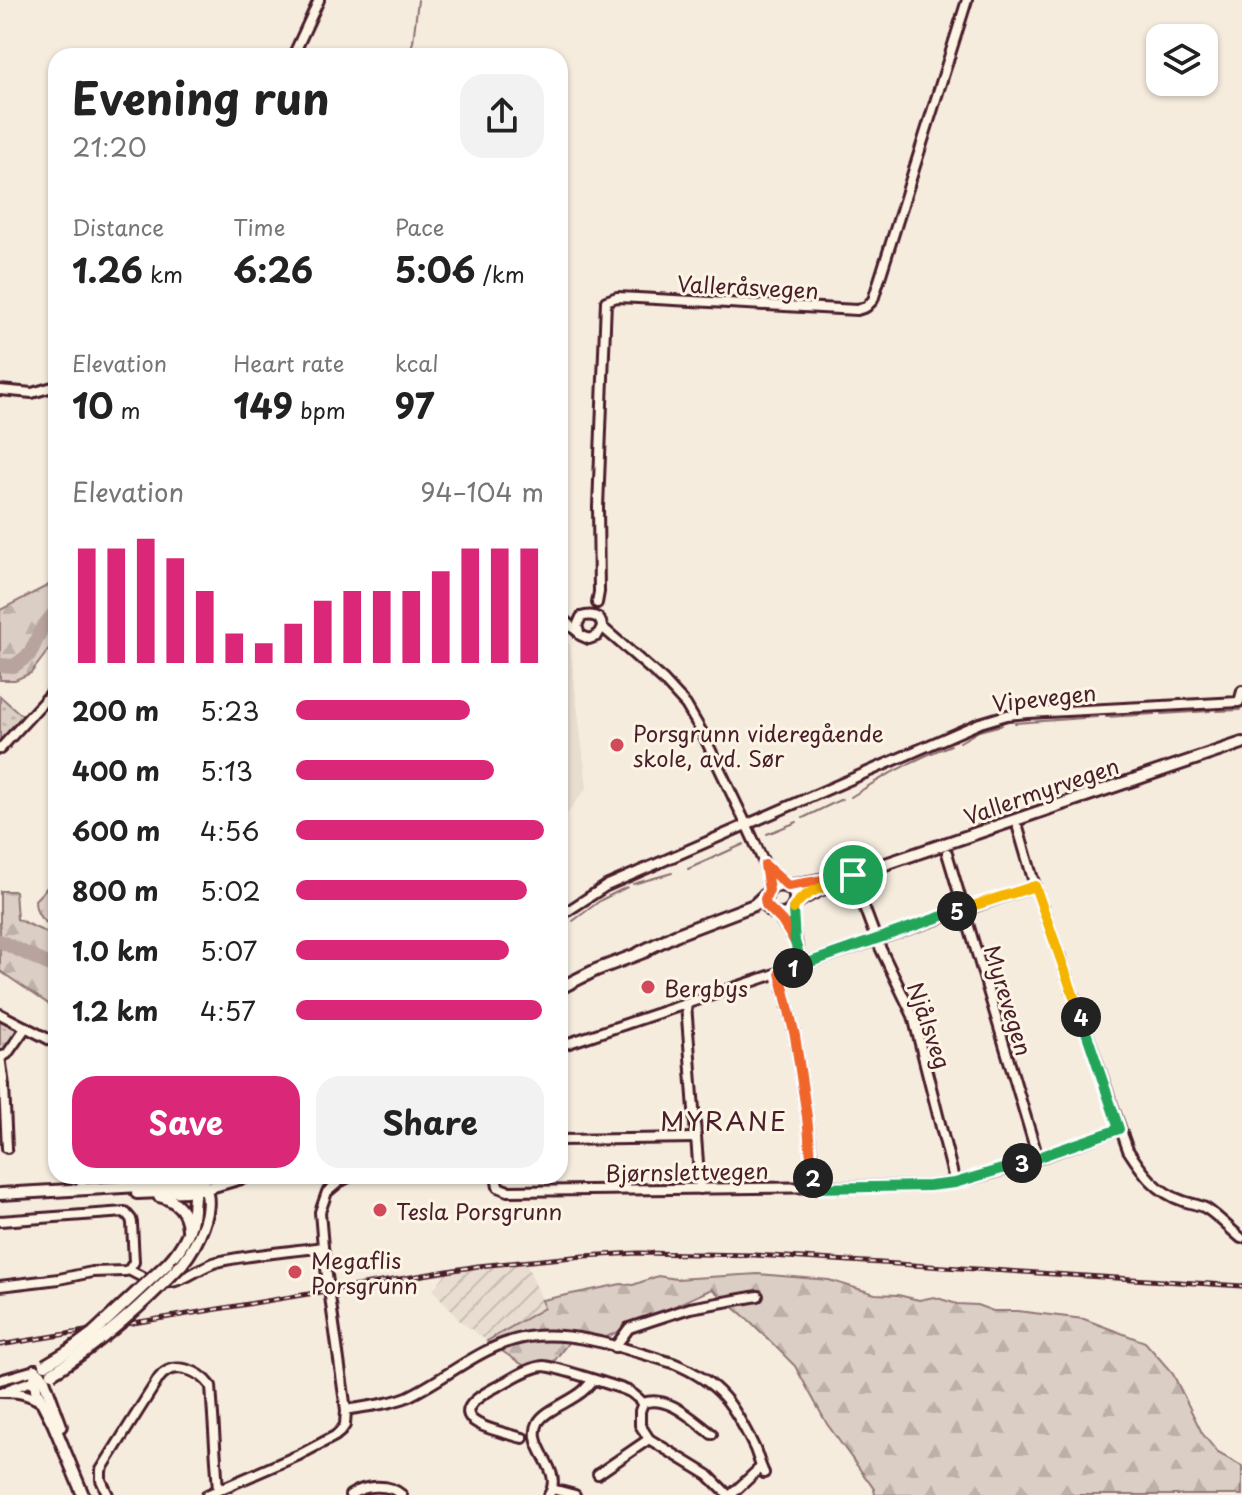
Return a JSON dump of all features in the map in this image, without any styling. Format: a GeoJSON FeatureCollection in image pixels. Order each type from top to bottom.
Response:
{"type":"FeatureCollection","features":[{"type":"Feature","properties":{"kind":"main road","name":"Vallermyrvegen"},"geometry":{"type":"LineString","coordinates":[[794,906],[809,893],[1242,743]]}},
{"type":"Feature","properties":{"kind":"main road","name":"Vallermyrvegen"},"geometry":{"type":"LineString","coordinates":[[786,886],[854,879]]}},
{"type":"Feature","properties":{"kind":"main road"},"geometry":{"type":"LineString","coordinates":[[568,984],[639,953],[749,914],[785,914],[794,906],[794,894],[786,886],[778,885],[747,909],[675,935],[639,953]]}},
{"type":"Feature","properties":{"kind":"main road"},"geometry":{"type":"LineString","coordinates":[[767,892],[766,905],[774,913]]}},
{"type":"Feature","properties":{"kind":"main road"},"geometry":{"type":"LineString","coordinates":[[0,1194],[203,1184]]}},
{"type":"Feature","properties":{"kind":"main road"},"geometry":{"type":"LineString","coordinates":[[94,1190],[112,1193],[194,1190],[203,1184]]}},
{"type":"Feature","properties":{"kind":"main road"},"geometry":{"type":"LineString","coordinates":[[42,1373],[89,1348],[182,1264],[201,1231],[206,1211],[203,1184]]}},
{"type":"Feature","properties":{"kind":"main road"},"geometry":{"type":"LineString","coordinates":[[83,1495],[36,1390],[42,1373],[93,1333],[168,1263],[187,1237],[194,1190]]}},
{"type":"Feature","properties":{"kind":"main road"},"geometry":{"type":"LineString","coordinates":[[142,1192],[168,1198],[179,1206],[186,1218],[187,1237]]}},
{"type":"Feature","properties":{"kind":"main road"},"geometry":{"type":"LineString","coordinates":[[42,1373],[75,1465],[76,1479]]}},
{"type":"Feature","properties":{"kind":"street"},"geometry":{"type":"LineString","coordinates":[[297,48],[319,0]]}},
{"type":"Feature","properties":{"kind":"street","name":"Valleråsvegen"},"geometry":{"type":"LineString","coordinates":[[597,603],[606,301],[617,297],[857,310],[866,307],[873,300],[967,0]]}},
{"type":"Feature","properties":{"kind":"street"},"geometry":{"type":"LineString","coordinates":[[0,390],[32,393],[48,388]]}},
{"type":"Feature","properties":{"kind":"street"},"geometry":{"type":"LineString","coordinates":[[568,615],[594,615],[601,621],[602,627],[597,636]]}},
{"type":"Feature","properties":{"kind":"street"},"geometry":{"type":"LineString","coordinates":[[578,632],[581,617]]}},
{"type":"Feature","properties":{"kind":"street"},"geometry":{"type":"LineString","coordinates":[[568,623],[584,638],[597,636],[616,640]]}},
{"type":"Feature","properties":{"kind":"street"},"geometry":{"type":"LineString","coordinates":[[602,627],[653,670],[686,705],[703,734],[765,865],[786,886]]}},
{"type":"Feature","properties":{"kind":"street","name":"Vipevegen"},"geometry":{"type":"LineString","coordinates":[[568,911],[606,886],[968,727],[1007,715],[1060,710],[1239,702],[1242,691]]}},
{"type":"Feature","properties":{"kind":"street"},"geometry":{"type":"LineString","coordinates":[[0,749],[48,697]]}},
{"type":"Feature","properties":{"kind":"street"},"geometry":{"type":"LineString","coordinates":[[1018,828],[1035,886],[1128,1150],[1150,1182],[1181,1201],[1208,1209],[1241,1238]]}},
{"type":"Feature","properties":{"kind":"street","name":"Myrevegen"},"geometry":{"type":"LineString","coordinates":[[947,853],[1038,1158]]}},
{"type":"Feature","properties":{"kind":"street"},"geometry":{"type":"LineString","coordinates":[[765,865],[767,892]]}},
{"type":"Feature","properties":{"kind":"street","name":"Njålsveg"},"geometry":{"type":"LineString","coordinates":[[854,879],[876,939],[913,1016],[955,1183]]}},
{"type":"Feature","properties":{"kind":"street"},"geometry":{"type":"LineString","coordinates":[[568,1043],[1035,886]]}},
{"type":"Feature","properties":{"kind":"street"},"geometry":{"type":"LineString","coordinates":[[794,906],[795,942],[802,965]]}},
{"type":"Feature","properties":{"kind":"street"},"geometry":{"type":"LineString","coordinates":[[774,913],[795,942]]}},
{"type":"Feature","properties":{"kind":"street"},"geometry":{"type":"LineString","coordinates":[[780,973],[795,1036],[815,1188]]}},
{"type":"Feature","properties":{"kind":"street"},"geometry":{"type":"LineString","coordinates":[[686,1004],[700,1189]]}},
{"type":"Feature","properties":{"kind":"street"},"geometry":{"type":"LineString","coordinates":[[0,1014],[48,1039]]}},
{"type":"Feature","properties":{"kind":"street"},"geometry":{"type":"LineString","coordinates":[[7,1148],[1,1057],[7,1054],[26,1027]]}},
{"type":"Feature","properties":{"kind":"street","name":"Bjørnslettvegen"},"geometry":{"type":"LineString","coordinates":[[497,1184],[508,1191],[929,1186],[955,1183],[1119,1129]]}},
{"type":"Feature","properties":{"kind":"street"},"geometry":{"type":"LineString","coordinates":[[568,1140],[696,1138]]}},
{"type":"Feature","properties":{"kind":"street"},"geometry":{"type":"LineString","coordinates":[[207,1495],[299,1455],[335,1436],[345,1425],[346,1410],[320,1212],[327,1192],[337,1184]]}},
{"type":"Feature","properties":{"kind":"street"},"geometry":{"type":"LineString","coordinates":[[0,1221],[125,1212],[133,1228],[134,1262],[129,1270]]}},
{"type":"Feature","properties":{"kind":"street"},"geometry":{"type":"LineString","coordinates":[[0,1286],[45,1282],[92,1272],[129,1270],[155,1282],[170,1282],[213,1263],[323,1247]]}},
{"type":"Feature","properties":{"kind":"street"},"geometry":{"type":"LineString","coordinates":[[615,1347],[629,1328],[690,1308],[758,1296]]}},
{"type":"Feature","properties":{"kind":"street"},"geometry":{"type":"LineString","coordinates":[[346,1410],[403,1398],[485,1352],[516,1339],[557,1336],[615,1347],[673,1363],[708,1381],[734,1408],[763,1470],[729,1495],[708,1475],[649,1439],[640,1425],[643,1403]]}},
{"type":"Feature","properties":{"kind":"street"},"geometry":{"type":"LineString","coordinates":[[523,1438],[476,1424],[468,1417],[468,1412],[477,1398],[488,1391],[544,1366],[627,1390],[643,1403],[659,1400],[712,1434]]}},
{"type":"Feature","properties":{"kind":"street"},"geometry":{"type":"LineString","coordinates":[[108,1495],[101,1480],[101,1470],[159,1378],[166,1370],[173,1368],[204,1378],[211,1386],[218,1490]]}},
{"type":"Feature","properties":{"kind":"street"},"geometry":{"type":"LineString","coordinates":[[0,1380],[42,1373]]}},
{"type":"Feature","properties":{"kind":"street"},"geometry":{"type":"LineString","coordinates":[[0,1391],[42,1373]]}},
{"type":"Feature","properties":{"kind":"street"},"geometry":{"type":"LineString","coordinates":[[575,1495],[551,1492],[551,1471],[535,1438],[535,1427],[541,1418],[584,1391],[593,1380]]}},
{"type":"Feature","properties":{"kind":"street"},"geometry":{"type":"LineString","coordinates":[[0,1391],[28,1394],[42,1403]]}},
{"type":"Feature","properties":{"kind":"street"},"geometry":{"type":"LineString","coordinates":[[598,1474],[649,1439]]}},
{"type":"Feature","properties":{"kind":"street"},"geometry":{"type":"LineString","coordinates":[[350,1495],[374,1487],[389,1487],[402,1495]]}},
{"type":"Feature","properties":{"kind":"shaded area"},"geometry":{"type":"Polygon","coordinates":[[[568,642],[570,645],[587,787],[568,812],[568,642]]]}},
{"type":"Feature","properties":{"kind":"shaded area"},"geometry":{"type":"Polygon","coordinates":[[[521,1259],[527,1265],[545,1307],[487,1341],[460,1321],[433,1290],[446,1273],[521,1259]]]}},
{"type":"Feature","properties":{"kind":"green space"},"geometry":{"type":"Polygon","coordinates":[[[48,586],[48,651],[31,673],[15,680],[0,680],[0,610],[48,586]]]}},
{"type":"Feature","properties":{"kind":"green space"},"geometry":{"type":"Polygon","coordinates":[[[0,696],[27,720],[0,749],[0,696]]]}},
{"type":"Feature","properties":{"kind":"green space"},"geometry":{"type":"Polygon","coordinates":[[[48,886],[48,924],[36,910],[35,900],[48,886]]]}},
{"type":"Feature","properties":{"kind":"green space"},"geometry":{"type":"Polygon","coordinates":[[[0,891],[15,891],[17,919],[48,933],[48,1004],[0,971],[0,891]]]}},
{"type":"Feature","properties":{"kind":"green space"},"geometry":{"type":"Polygon","coordinates":[[[0,1018],[20,1030],[5,1051],[0,1052],[0,1018]]]}},
{"type":"Feature","properties":{"kind":"green space"},"geometry":{"type":"Polygon","coordinates":[[[758,1274],[829,1280],[875,1294],[919,1300],[934,1297],[993,1311],[1084,1319],[1145,1342],[1173,1374],[1202,1433],[1218,1453],[1242,1466],[1242,1495],[875,1495],[874,1489],[827,1424],[795,1366],[712,1289],[600,1340],[574,1335],[549,1368],[529,1369],[487,1341],[544,1308],[542,1300],[621,1284],[633,1285],[658,1276],[676,1279],[758,1274]]]}},
{"type":"Feature","properties":{"kind":"waterway"},"geometry":{"type":"LineString","coordinates":[[411,48],[418,0]]}},
{"type":"Feature","properties":{"kind":"waterway"},"geometry":{"type":"LineString","coordinates":[[0,665],[14,666],[30,654],[48,621]]}},
{"type":"Feature","properties":{"kind":"waterway"},"geometry":{"type":"LineString","coordinates":[[1217,711],[1240,710]]}},
{"type":"Feature","properties":{"kind":"waterway"},"geometry":{"type":"LineString","coordinates":[[1162,714],[1210,711]]}},
{"type":"Feature","properties":{"kind":"waterway"},"geometry":{"type":"LineString","coordinates":[[1106,717],[1155,714]]}},
{"type":"Feature","properties":{"kind":"waterway"},"geometry":{"type":"LineString","coordinates":[[1015,723],[1097,717]]}},
{"type":"Feature","properties":{"kind":"waterway"},"geometry":{"type":"LineString","coordinates":[[960,742],[979,731],[1002,725]]}},
{"type":"Feature","properties":{"kind":"waterway"},"geometry":{"type":"LineString","coordinates":[[851,797],[900,768],[951,745]]}},
{"type":"Feature","properties":{"kind":"waterway"},"geometry":{"type":"LineString","coordinates":[[803,818],[842,799]]}},
{"type":"Feature","properties":{"kind":"waterway"},"geometry":{"type":"LineString","coordinates":[[767,834],[797,822]]}},
{"type":"Feature","properties":{"kind":"waterway"},"geometry":{"type":"LineString","coordinates":[[688,869],[744,844]]}},
{"type":"Feature","properties":{"kind":"waterway"},"geometry":{"type":"LineString","coordinates":[[633,884],[672,873]]}},
{"type":"Feature","properties":{"kind":"waterway"},"geometry":{"type":"LineString","coordinates":[[573,921],[601,900],[627,887]]}},
{"type":"Feature","properties":{"kind":"waterway"},"geometry":{"type":"LineString","coordinates":[[0,941],[48,964]]}},
{"type":"Feature","properties":{"kind":"railway"},"geometry":{"type":"LineString","coordinates":[[0,1345],[478,1266],[638,1253],[755,1255],[1242,1286]]}},
{"type":"Feature","properties":{"kind":"place","name":"Porsgrunn videregående skole, avd. Sør"},"geometry":{"type":"Point","coordinates":[617,745]}},
{"type":"Feature","properties":{"kind":"place","name":"Bergbys"},"geometry":{"type":"Point","coordinates":[648,987]}},
{"type":"Feature","properties":{"kind":"place","name":"Tesla Porsgrunn"},"geometry":{"type":"Point","coordinates":[380,1210]}},
{"type":"Feature","properties":{"kind":"place","name":"Megaflis Porsgrunn"},"geometry":{"type":"Point","coordinates":[295,1272]}},
{"type":"Feature","properties":{"kind":"district","name":"MYRANE"},"geometry":{"type":"Point","coordinates":[724,1120]}},
{"type":"Feature","properties":{"kind":"route"},"geometry":{"type":"LineString","coordinates":[[853,875],[788,886],[765,865],[769,890],[766,905],[782,921],[795,942],[802,965],[780,973],[795,1036],[815,1188],[955,1183],[1119,1129],[1035,886],[802,965],[795,942],[793,907],[809,893],[853,875]]}}]}
